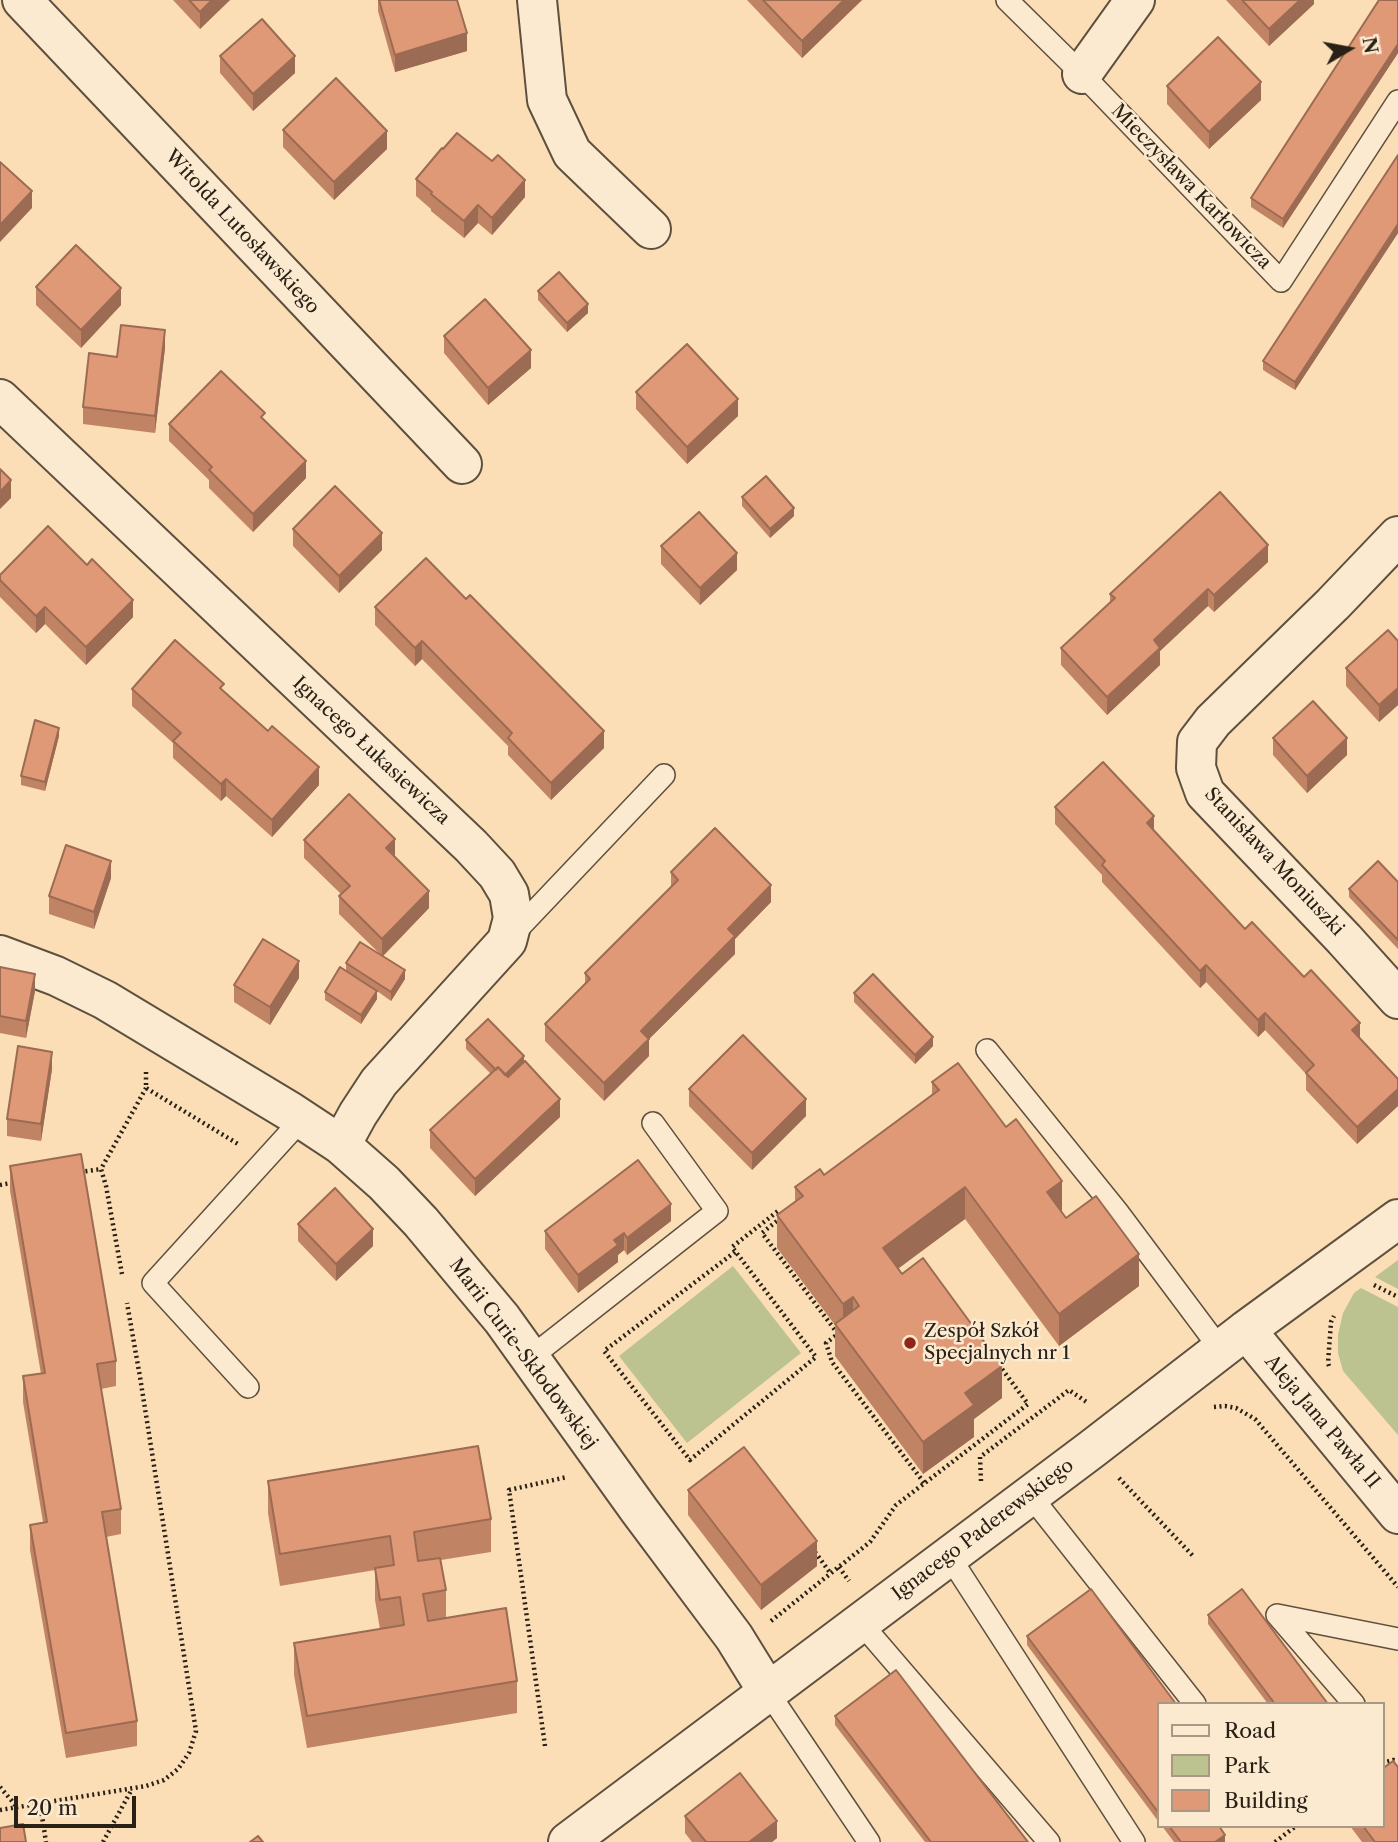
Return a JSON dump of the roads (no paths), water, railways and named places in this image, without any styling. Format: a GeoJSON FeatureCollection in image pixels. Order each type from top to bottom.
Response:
{"type":"FeatureCollection","features":[{"type":"Feature","properties":{"kind":"street","name":"Witolda Lutosławskiego"},"geometry":{"type":"LineString","coordinates":[[22,0],[463,464]]}},
{"type":"Feature","properties":{"kind":"street"},"geometry":{"type":"LineString","coordinates":[[537,0],[547,100],[572,152],[651,229]]}},
{"type":"Feature","properties":{"kind":"street"},"geometry":{"type":"LineString","coordinates":[[1082,74],[1135,0]]}},
{"type":"Feature","properties":{"kind":"street","name":"Ignacego Łukasiewicza"},"geometry":{"type":"LineString","coordinates":[[0,400],[471,846],[497,874],[509,894],[513,918],[507,941]]}},
{"type":"Feature","properties":{"kind":"street","name":"Stanisława Moniuszki"},"geometry":{"type":"LineString","coordinates":[[1398,536],[1333,604],[1213,721],[1197,742],[1196,768],[1205,793],[1398,999]]}},
{"type":"Feature","properties":{"kind":"street"},"geometry":{"type":"LineString","coordinates":[[341,1145],[380,1082],[507,941]]}},
{"type":"Feature","properties":{"kind":"street","name":"Marii Curie-Skłodowskiej"},"geometry":{"type":"LineString","coordinates":[[0,955],[56,976],[105,1000],[302,1119],[341,1145],[384,1183],[421,1222],[502,1319],[734,1637],[768,1692]]}},
{"type":"Feature","properties":{"kind":"street","name":"Ignacego Paderewskiego"},"geometry":{"type":"LineString","coordinates":[[568,1842],[1233,1340],[1398,1219]]}},
{"type":"Feature","properties":{"kind":"street","name":"Aleja Jana Pawła II"},"geometry":{"type":"LineString","coordinates":[[1233,1340],[1398,1514]]}},
{"type":"Feature","properties":{"kind":"lane","name":"Mieczysława Karłowicza"},"geometry":{"type":"LineString","coordinates":[[1007,0],[1281,281],[1398,101]]}},
{"type":"Feature","properties":{"kind":"lane"},"geometry":{"type":"LineString","coordinates":[[507,941],[664,775]]}},
{"type":"Feature","properties":{"kind":"lane"},"geometry":{"type":"LineString","coordinates":[[987,1050],[1116,1211],[1233,1340]]}},
{"type":"Feature","properties":{"kind":"lane"},"geometry":{"type":"LineString","coordinates":[[248,1387],[153,1283],[302,1119]]}},
{"type":"Feature","properties":{"kind":"lane"},"geometry":{"type":"LineString","coordinates":[[530,1358],[717,1210],[653,1123]]}},
{"type":"Feature","properties":{"kind":"lane"},"geometry":{"type":"LineString","coordinates":[[1030,1495],[1193,1702]]}},
{"type":"Feature","properties":{"kind":"lane"},"geometry":{"type":"LineString","coordinates":[[949,1556],[1134,1842]]}},
{"type":"Feature","properties":{"kind":"lane"},"geometry":{"type":"LineString","coordinates":[[1352,1702],[1277,1615],[1398,1639]]}},
{"type":"Feature","properties":{"kind":"lane"},"geometry":{"type":"LineString","coordinates":[[860,1622],[1049,1842]]}},
{"type":"Feature","properties":{"kind":"lane"},"geometry":{"type":"LineString","coordinates":[[768,1692],[869,1842]]}},
{"type":"Feature","properties":{"kind":"place","name":"Zespół Szkół Specjalnych nr 1"},"geometry":{"type":"Point","coordinates":[910,1343]}}]}
